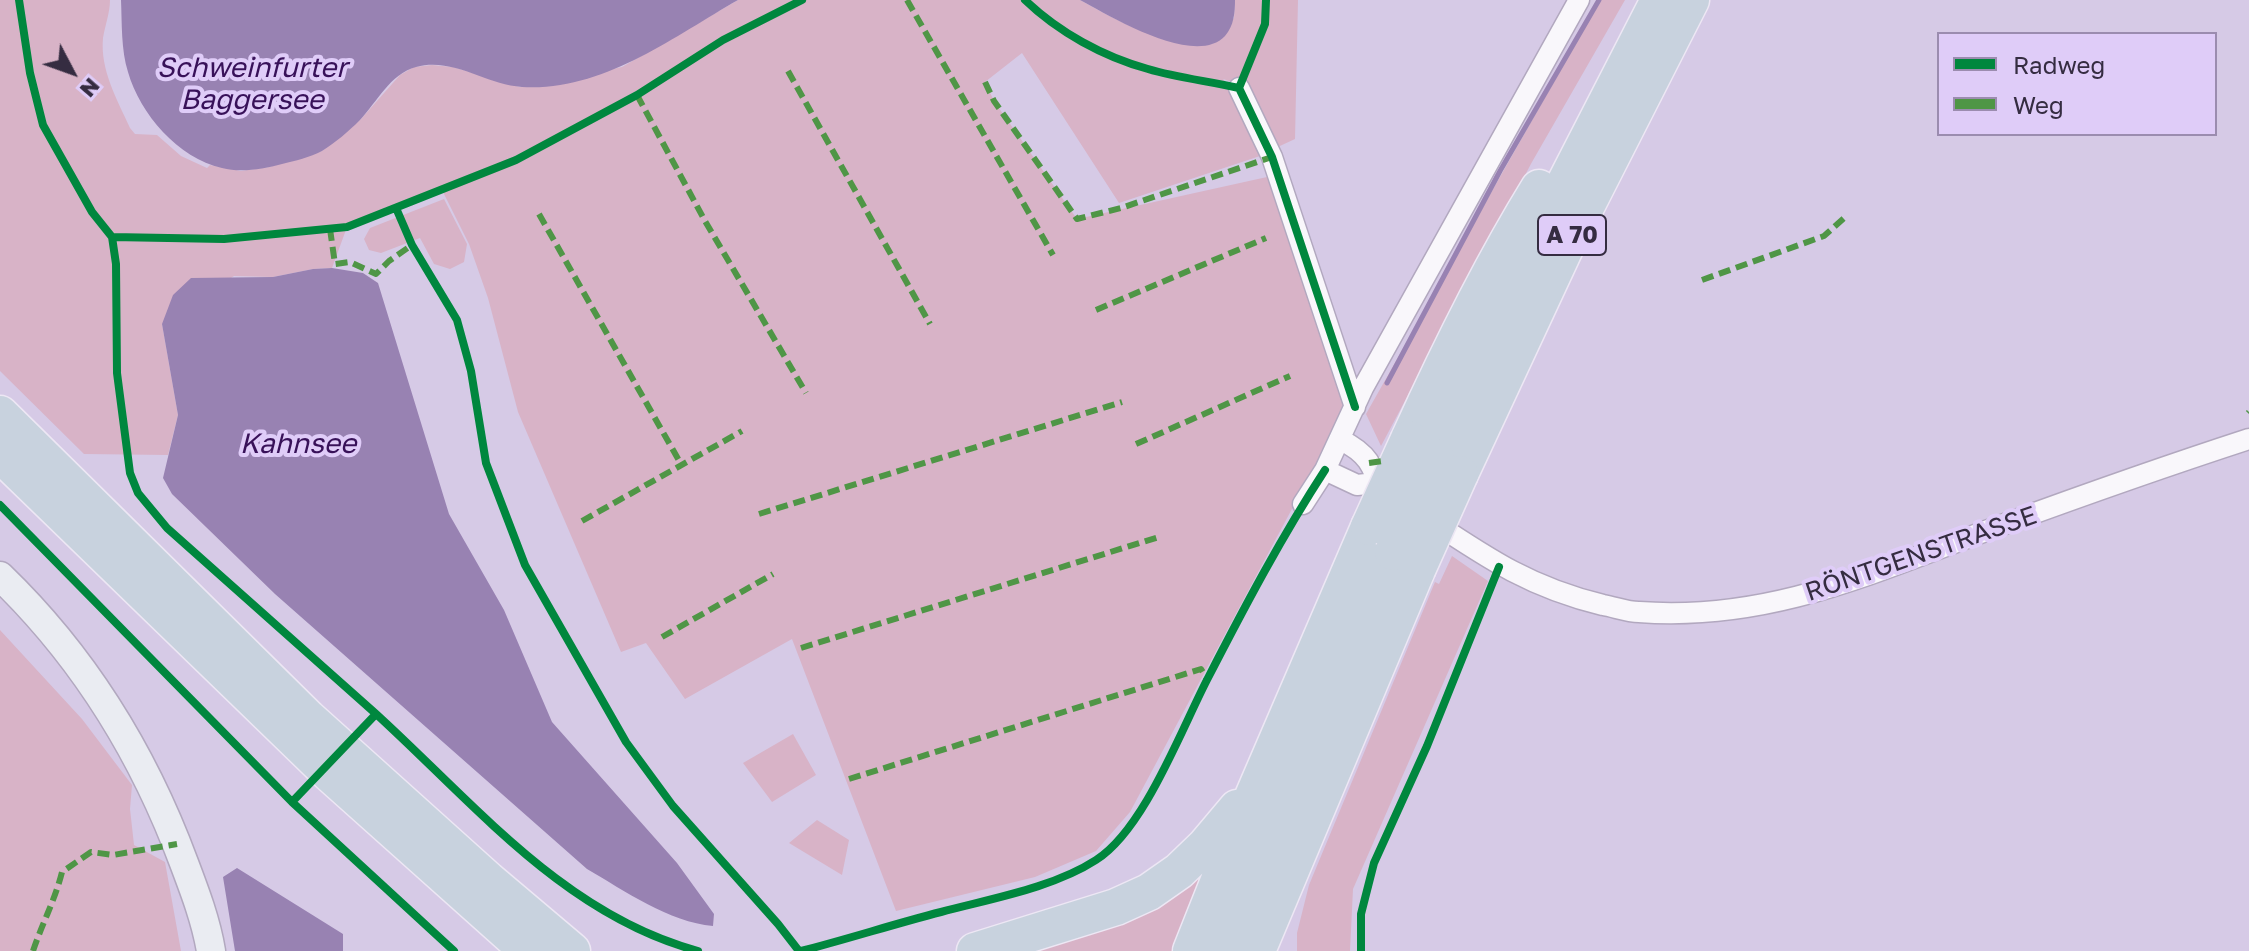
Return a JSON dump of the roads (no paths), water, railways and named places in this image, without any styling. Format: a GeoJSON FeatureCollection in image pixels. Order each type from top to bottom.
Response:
{"type":"FeatureCollection","features":[{"type":"Feature","properties":{"kind":"highway","name":"A 70"},"geometry":{"type":"LineString","coordinates":[[1226,951],[1316,727],[1393,549],[1543,226],[1659,0]]}},
{"type":"Feature","properties":{"kind":"highway","name":"A 70"},"geometry":{"type":"LineString","coordinates":[[1435,457],[1573,231],[1691,0]]}},
{"type":"Feature","properties":{"kind":"highway"},"geometry":{"type":"LineString","coordinates":[[0,414],[308,718],[500,891],[572,951]]}},
{"type":"Feature","properties":{"kind":"highway"},"geometry":{"type":"LineString","coordinates":[[0,454],[330,774],[526,950]]}},
{"type":"Feature","properties":{"kind":"highway"},"geometry":{"type":"LineString","coordinates":[[1191,951],[1343,581],[1393,549],[1435,457]]}},
{"type":"Feature","properties":{"kind":"highway","name":"A 70"},"geometry":{"type":"LineString","coordinates":[[1257,951],[1290,871],[1393,549]]}},
{"type":"Feature","properties":{"kind":"highway"},"geometry":{"type":"LineString","coordinates":[[975,951],[1116,907],[1149,892],[1179,871],[1205,846],[1263,775]]}},
{"type":"Feature","properties":{"kind":"highway"},"geometry":{"type":"LineString","coordinates":[[1282,951],[1290,871]]}},
{"type":"Feature","properties":{"kind":"highway"},"geometry":{"type":"LineString","coordinates":[[500,891],[596,951]]}},
{"type":"Feature","properties":{"kind":"main road"},"geometry":{"type":"LineString","coordinates":[[0,576],[48,627],[83,671],[139,760],[177,844],[199,905],[211,951]]}},
{"type":"Feature","properties":{"kind":"street"},"geometry":{"type":"LineString","coordinates":[[1303,504],[1325,470],[1355,407],[1579,0]]}},
{"type":"Feature","properties":{"kind":"street"},"geometry":{"type":"LineString","coordinates":[[1239,88],[1272,157],[1355,407]]}},
{"type":"Feature","properties":{"kind":"street","name":"RÖNTGENSTRASSE"},"geometry":{"type":"LineString","coordinates":[[1341,440],[1356,448],[1369,463],[1376,483],[1499,567],[1551,590],[1637,612],[1717,612],[1789,599],[1853,582],[2001,526],[2249,439]]}},
{"type":"Feature","properties":{"kind":"street","name":"RÖNTGENSTRASSE"},"geometry":{"type":"LineString","coordinates":[[1325,470],[1357,485],[1376,483]]}},
{"type":"Feature","properties":{"kind":"water","name":"Schweinfurter Baggersee"},"geometry":{"type":"Polygon","coordinates":[[[121,0],[738,0],[636,59],[580,81],[522,87],[496,82],[457,68],[416,67],[391,82],[360,120],[322,151],[287,163],[244,170],[222,168],[190,155],[151,118],[134,88],[126,64],[121,0]]]}},
{"type":"Feature","properties":{"kind":"water"},"geometry":{"type":"Polygon","coordinates":[[[1080,0],[1235,0],[1235,5],[1232,23],[1225,36],[1211,44],[1194,46],[1152,36],[1080,0]]]}},
{"type":"Feature","properties":{"kind":"water","name":"Kahnsee"},"geometry":{"type":"Polygon","coordinates":[[[332,268],[363,273],[378,283],[449,514],[504,610],[552,722],[677,863],[714,914],[713,926],[664,912],[587,869],[275,594],[172,494],[163,478],[178,415],[162,324],[173,295],[191,278],[273,277],[332,268]]]}},
{"type":"Feature","properties":{"kind":"water"},"geometry":{"type":"Polygon","coordinates":[[[237,868],[343,934],[343,951],[235,951],[223,877],[237,868]]]}},
{"type":"Feature","properties":{"kind":"waterway"},"geometry":{"type":"LineString","coordinates":[[1387,383],[1500,171],[1599,0]]}}]}
